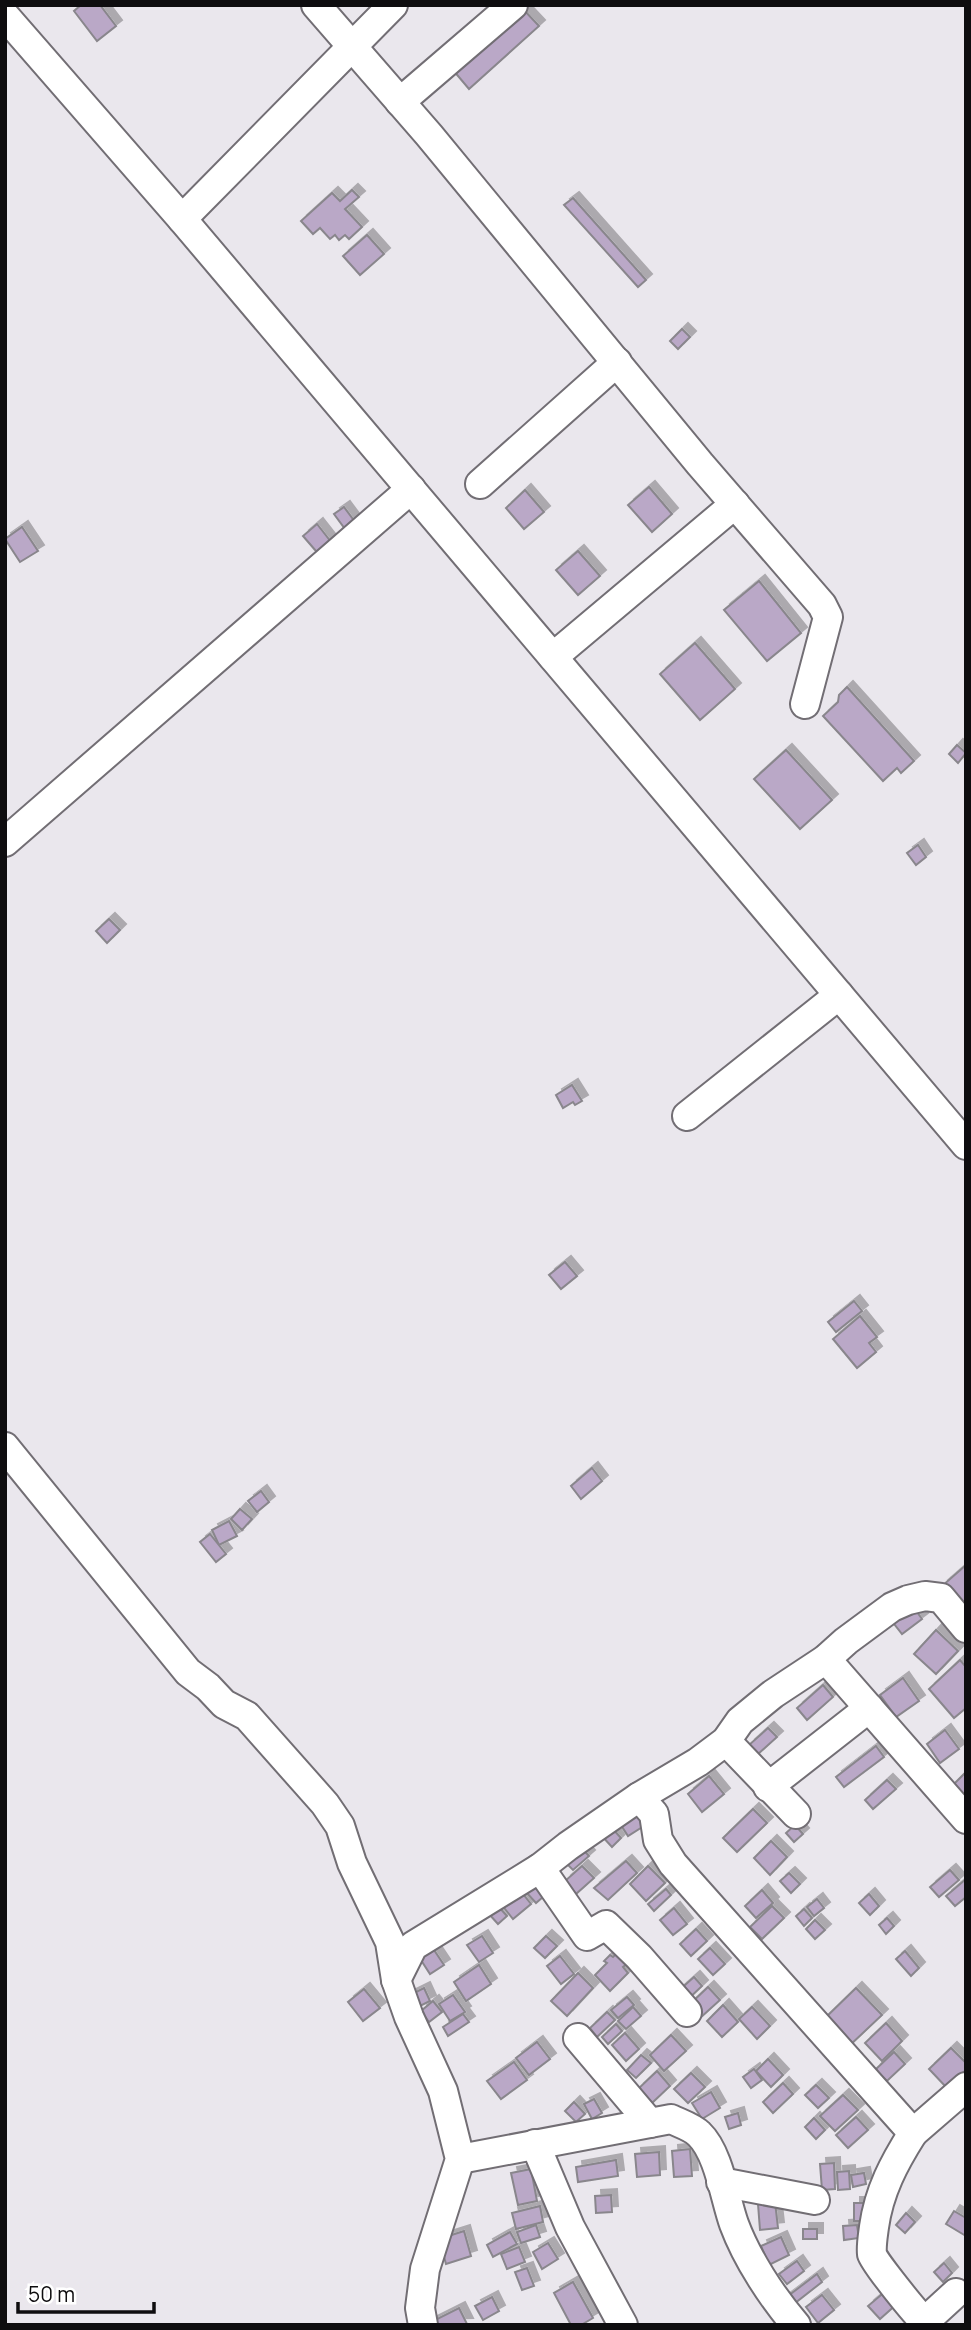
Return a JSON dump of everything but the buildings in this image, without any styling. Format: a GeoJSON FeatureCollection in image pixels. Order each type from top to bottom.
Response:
{"type":"FeatureCollection","features":[{"type":"Feature","properties":{"kind":"street"},"geometry":{"type":"LineString","coordinates":[[316,5],[822,605],[828,617],[805,704]]}},
{"type":"Feature","properties":{"kind":"street"},"geometry":{"type":"LineString","coordinates":[[182,219],[393,5]]}},
{"type":"Feature","properties":{"kind":"street"},"geometry":{"type":"LineString","coordinates":[[400,102],[513,5]]}},
{"type":"Feature","properties":{"kind":"street"},"geometry":{"type":"LineString","coordinates":[[5,16],[182,219],[966,1145]]}},
{"type":"Feature","properties":{"kind":"street"},"geometry":{"type":"LineString","coordinates":[[480,484],[617,362]]}},
{"type":"Feature","properties":{"kind":"street"},"geometry":{"type":"LineString","coordinates":[[5,842],[411,489]]}},
{"type":"Feature","properties":{"kind":"street"},"geometry":{"type":"LineString","coordinates":[[553,657],[735,504]]}},
{"type":"Feature","properties":{"kind":"street"},"geometry":{"type":"LineString","coordinates":[[687,1116],[839,995]]}},
{"type":"Feature","properties":{"kind":"street"},"geometry":{"type":"LineString","coordinates":[[5,1447],[188,1672],[224,1704],[247,1716],[325,1804],[340,1826],[352,1863],[401,1944],[396,1980],[443,2091],[460,2159],[449,2201],[425,2269],[420,2308],[423,2325]]}},
{"type":"Feature","properties":{"kind":"street"},"geometry":{"type":"LineString","coordinates":[[401,1944],[540,1868],[639,1797],[726,1741],[740,1721],[892,1607],[925,1596],[941,1598],[966,1628]]}},
{"type":"Feature","properties":{"kind":"street"},"geometry":{"type":"LineString","coordinates":[[826,1659],[966,1819]]}},
{"type":"Feature","properties":{"kind":"street"},"geometry":{"type":"LineString","coordinates":[[768,1787],[869,1708]]}},
{"type":"Feature","properties":{"kind":"street"},"geometry":{"type":"LineString","coordinates":[[726,1741],[796,1814]]}},
{"type":"Feature","properties":{"kind":"street"},"geometry":{"type":"LineString","coordinates":[[639,1797],[654,1814],[658,1840],[673,1864],[913,2133]]}},
{"type":"Feature","properties":{"kind":"street"},"geometry":{"type":"LineString","coordinates":[[540,1868],[587,1936],[606,1925],[639,1957],[687,2012]]}},
{"type":"Feature","properties":{"kind":"street"},"geometry":{"type":"LineString","coordinates":[[578,2038],[650,2123]]}},
{"type":"Feature","properties":{"kind":"street"},"geometry":{"type":"LineString","coordinates":[[956,2293],[923,2323],[872,2255],[878,2203],[896,2160],[913,2133],[966,2087]]}},
{"type":"Feature","properties":{"kind":"street"},"geometry":{"type":"LineString","coordinates":[[460,2159],[671,2119],[699,2134],[711,2153],[735,2226],[756,2266],[796,2325]]}},
{"type":"Feature","properties":{"kind":"street"},"geometry":{"type":"LineString","coordinates":[[535,2144],[570,2227],[622,2325]]}},
{"type":"Feature","properties":{"kind":"street"},"geometry":{"type":"LineString","coordinates":[[721,2182],[815,2200]]}}]}
